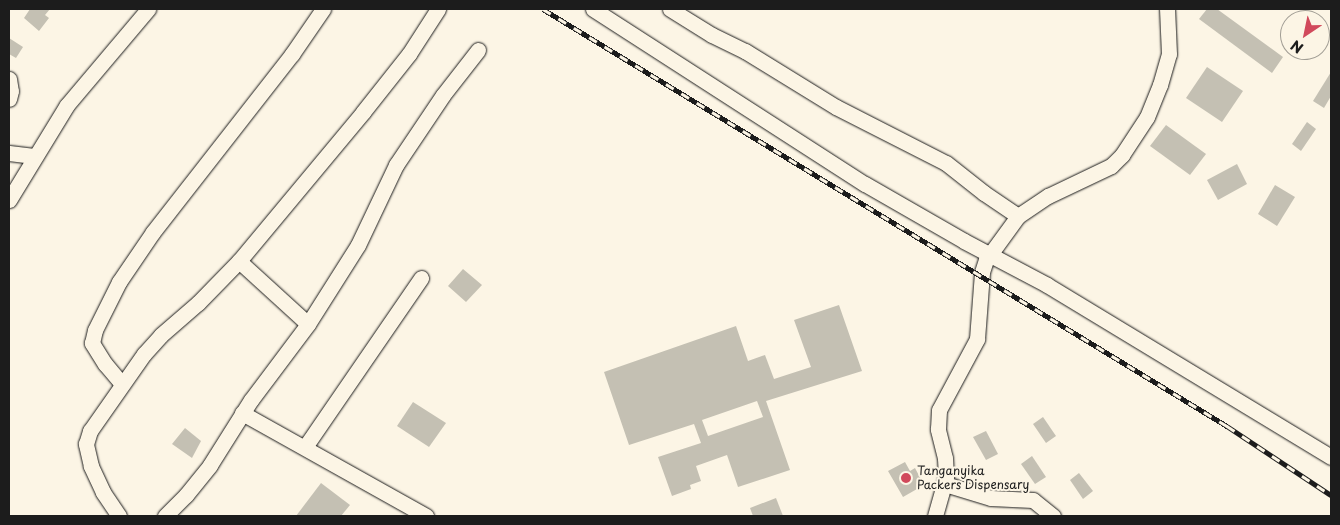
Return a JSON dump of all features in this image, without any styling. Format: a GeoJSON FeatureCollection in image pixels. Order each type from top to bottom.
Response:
{"type":"FeatureCollection","features":[{"type":"Feature","properties":{"kind":"street"},"geometry":{"type":"LineString","coordinates":[[9,200],[67,104],[148,9]]}},
{"type":"Feature","properties":{"kind":"street"},"geometry":{"type":"LineString","coordinates":[[122,384],[105,364],[92,342],[94,330],[119,282],[153,232],[292,54],[324,9]]}},
{"type":"Feature","properties":{"kind":"street"},"geometry":{"type":"LineString","coordinates":[[119,516],[96,479],[86,444],[90,431],[122,384],[161,335],[202,299],[239,261],[371,102],[409,54],[438,9]]}},
{"type":"Feature","properties":{"kind":"street"},"geometry":{"type":"LineString","coordinates":[[594,9],[866,184],[1153,348],[1331,457]]}},
{"type":"Feature","properties":{"kind":"street"},"geometry":{"type":"LineString","coordinates":[[670,9],[836,108],[946,163],[984,193],[1018,216]]}},
{"type":"Feature","properties":{"kind":"street"},"geometry":{"type":"LineString","coordinates":[[935,516],[946,484],[945,458],[938,429],[938,418],[948,390],[977,339],[982,272],[990,254],[1018,216],[1048,196],[1103,171],[1122,156],[1147,117],[1160,85],[1169,54],[1167,9]]}},
{"type":"Feature","properties":{"kind":"street"},"geometry":{"type":"LineString","coordinates":[[165,516],[186,495],[210,465],[242,413],[308,324],[358,245],[396,165],[443,95],[478,50]]}},
{"type":"Feature","properties":{"kind":"street"},"geometry":{"type":"LineString","coordinates":[[9,79],[9,99]]}},
{"type":"Feature","properties":{"kind":"street"},"geometry":{"type":"LineString","coordinates":[[9,153],[34,156]]}},
{"type":"Feature","properties":{"kind":"street"},"geometry":{"type":"LineString","coordinates":[[239,261],[308,324]]}},
{"type":"Feature","properties":{"kind":"street"},"geometry":{"type":"LineString","coordinates":[[305,447],[421,278]]}},
{"type":"Feature","properties":{"kind":"street"},"geometry":{"type":"LineString","coordinates":[[242,413],[426,516]]}},
{"type":"Feature","properties":{"kind":"street"},"geometry":{"type":"LineString","coordinates":[[946,484],[991,498],[1033,500],[1053,516]]}},
{"type":"Feature","properties":{"kind":"building"},"geometry":{"type":"Polygon","coordinates":[[[30,9],[50,9],[45,15],[49,18],[39,31],[24,18],[30,9]]]}},
{"type":"Feature","properties":{"kind":"building"},"geometry":{"type":"Polygon","coordinates":[[[1207,9],[1217,9],[1280,55],[1281,60],[1272,73],[1199,19],[1207,9]]]}},
{"type":"Feature","properties":{"kind":"building"},"geometry":{"type":"Polygon","coordinates":[[[9,38],[23,47],[16,58],[9,54],[9,38]]]}},
{"type":"Feature","properties":{"kind":"building"},"geometry":{"type":"Polygon","coordinates":[[[1207,67],[1243,91],[1222,122],[1186,98],[1207,67]]]}},
{"type":"Feature","properties":{"kind":"building"},"geometry":{"type":"Polygon","coordinates":[[[1331,72],[1331,96],[1324,108],[1313,101],[1331,72]]]}},
{"type":"Feature","properties":{"kind":"building"},"geometry":{"type":"Polygon","coordinates":[[[1307,122],[1316,129],[1301,151],[1292,144],[1307,122]]]}},
{"type":"Feature","properties":{"kind":"building"},"geometry":{"type":"Polygon","coordinates":[[[1166,125],[1206,154],[1190,175],[1150,146],[1166,125]]]}},
{"type":"Feature","properties":{"kind":"building"},"geometry":{"type":"Polygon","coordinates":[[[1237,164],[1247,184],[1218,200],[1207,180],[1237,164]]]}},
{"type":"Feature","properties":{"kind":"building"},"geometry":{"type":"Polygon","coordinates":[[[1275,185],[1295,197],[1277,226],[1258,214],[1275,185]]]}},
{"type":"Feature","properties":{"kind":"building"},"geometry":{"type":"Polygon","coordinates":[[[463,269],[482,285],[466,302],[448,286],[463,269]]]}},
{"type":"Feature","properties":{"kind":"building"},"geometry":{"type":"Polygon","coordinates":[[[839,305],[862,371],[766,401],[790,470],[738,487],[727,455],[696,466],[701,481],[690,485],[691,489],[672,496],[658,457],[701,443],[694,424],[629,445],[604,372],[736,326],[748,361],[765,355],[774,379],[811,367],[794,320],[839,305]],[[757,401],[702,420],[708,436],[763,417],[757,401]]]}},
{"type":"Feature","properties":{"kind":"building"},"geometry":{"type":"Polygon","coordinates":[[[413,402],[446,423],[429,447],[397,426],[413,402]]]}},
{"type":"Feature","properties":{"kind":"building"},"geometry":{"type":"Polygon","coordinates":[[[1043,417],[1056,436],[1046,443],[1033,424],[1043,417]]]}},
{"type":"Feature","properties":{"kind":"building"},"geometry":{"type":"Polygon","coordinates":[[[185,428],[201,441],[192,458],[172,444],[185,428]]]}},
{"type":"Feature","properties":{"kind":"building"},"geometry":{"type":"Polygon","coordinates":[[[986,431],[998,454],[986,460],[973,437],[986,431]]]}},
{"type":"Feature","properties":{"kind":"building"},"geometry":{"type":"Polygon","coordinates":[[[1032,456],[1046,477],[1035,484],[1021,464],[1032,456]]]}},
{"type":"Feature","properties":{"kind":"building","name":"Tanganyika Packers Dispensary"},"geometry":{"type":"Polygon","coordinates":[[[905,462],[910,471],[915,468],[924,485],[903,497],[888,471],[905,462]]]}},
{"type":"Feature","properties":{"kind":"building"},"geometry":{"type":"Polygon","coordinates":[[[1079,473],[1093,491],[1083,499],[1070,480],[1079,473]]]}},
{"type":"Feature","properties":{"kind":"building"},"geometry":{"type":"Polygon","coordinates":[[[321,483],[350,505],[341,516],[296,516],[321,483]]]}},
{"type":"Feature","properties":{"kind":"building"},"geometry":{"type":"Polygon","coordinates":[[[776,498],[783,516],[753,516],[750,508],[776,498]]]}},
{"type":"Feature","properties":{"kind":"railway"},"geometry":{"type":"LineString","coordinates":[[543,9],[1227,426],[1331,495]]}},
{"type":"Feature","properties":{"kind":"place","name":"Tanganyika Packers Dispensary"},"geometry":{"type":"Point","coordinates":[906,478]}}]}
